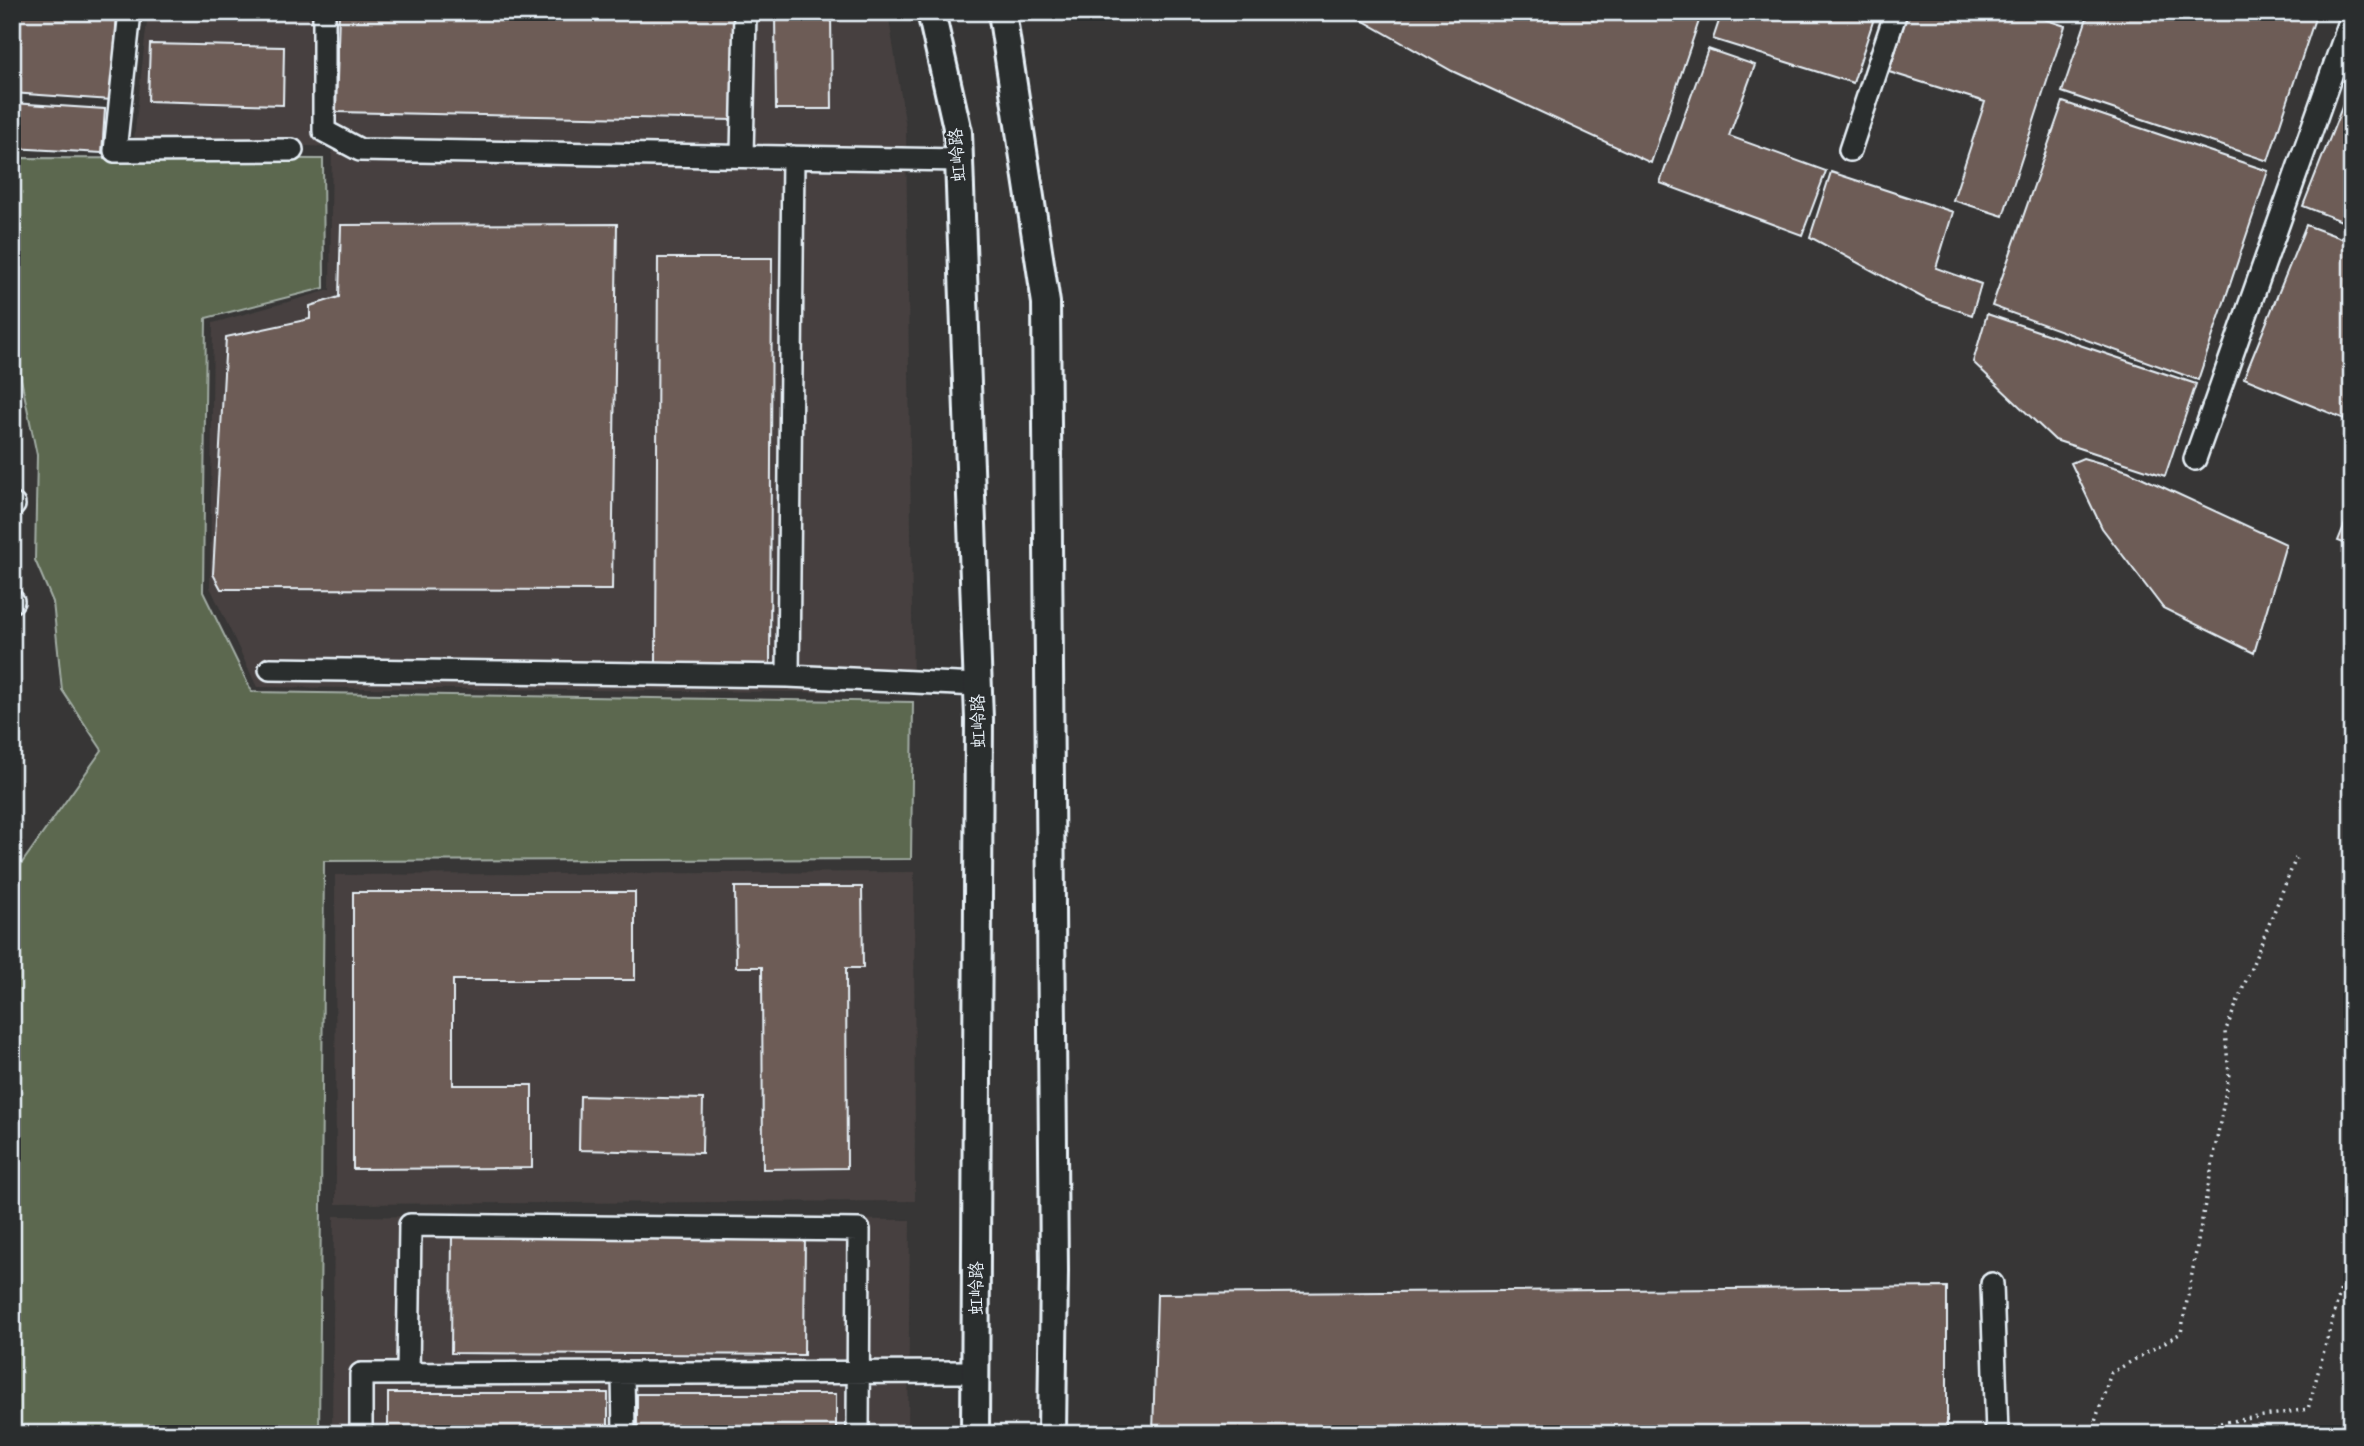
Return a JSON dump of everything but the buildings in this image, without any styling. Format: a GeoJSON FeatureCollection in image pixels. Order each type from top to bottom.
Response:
{"type":"FeatureCollection","features":[{"type":"Feature","properties":{"kind":"main road","name":"虹岭路"},"geometry":{"type":"LineString","coordinates":[[930,12],[958,132],[978,684],[975,1434]]}},
{"type":"Feature","properties":{"kind":"main road"},"geometry":{"type":"LineString","coordinates":[[1002,12],[1046,303],[1054,1257],[1052,1434]]}},
{"type":"Feature","properties":{"kind":"street"},"geometry":{"type":"LineString","coordinates":[[130,12],[116,151],[292,149]]}},
{"type":"Feature","properties":{"kind":"street"},"geometry":{"type":"LineString","coordinates":[[324,12],[324,131],[360,149],[959,160]]}},
{"type":"Feature","properties":{"kind":"street"},"geometry":{"type":"LineString","coordinates":[[742,156],[745,12]]}},
{"type":"Feature","properties":{"kind":"street"},"geometry":{"type":"LineString","coordinates":[[1850,149],[1896,12]]}},
{"type":"Feature","properties":{"kind":"street"},"geometry":{"type":"LineString","coordinates":[[2195,459],[2352,16]]}},
{"type":"Feature","properties":{"kind":"street"},"geometry":{"type":"LineString","coordinates":[[788,676],[793,157]]}},
{"type":"Feature","properties":{"kind":"street"},"geometry":{"type":"LineString","coordinates":[[270,668],[788,676],[978,684]]}},
{"type":"Feature","properties":{"kind":"street"},"geometry":{"type":"LineString","coordinates":[[408,1374],[410,1225],[859,1230],[858,1434]]}},
{"type":"Feature","properties":{"kind":"street"},"geometry":{"type":"LineString","coordinates":[[1992,1284],[1997,1434]]}},
{"type":"Feature","properties":{"kind":"street"},"geometry":{"type":"LineString","coordinates":[[361,1434],[361,1374],[975,1372]]}},
{"type":"Feature","properties":{"kind":"street"},"geometry":{"type":"LineString","coordinates":[[623,1373],[624,1434]]}},
{"type":"Feature","properties":{"kind":"path"},"geometry":{"type":"LineString","coordinates":[[2091,1434],[2111,1373],[2180,1333],[2230,1074],[2225,1032],[2296,858]]}},
{"type":"Feature","properties":{"kind":"path"},"geometry":{"type":"LineString","coordinates":[[2151,1434],[2308,1409],[2352,1248]]}},
{"type":"Feature","properties":{"kind":"shaded area"},"geometry":{"type":"Polygon","coordinates":[[[148,12],[888,12],[906,128],[913,693],[257,687],[210,587],[213,323],[330,290],[332,147],[134,139],[148,12]]]}},
{"type":"Feature","properties":{"kind":"shaded area"},"geometry":{"type":"Polygon","coordinates":[[[914,872],[915,1201],[336,1204],[335,875],[914,872]]]}},
{"type":"Feature","properties":{"kind":"shaded area"},"geometry":{"type":"Polygon","coordinates":[[[334,1216],[910,1220],[908,1434],[332,1434],[334,1216]]]}},
{"type":"Feature","properties":{"kind":"green space"},"geometry":{"type":"Polygon","coordinates":[[[12,158],[323,159],[324,288],[206,318],[203,592],[252,692],[913,702],[911,859],[324,861],[319,1434],[12,1434],[12,877],[102,750],[62,690],[53,602],[35,560],[37,455],[16,355],[12,351],[12,158]]]}}]}
